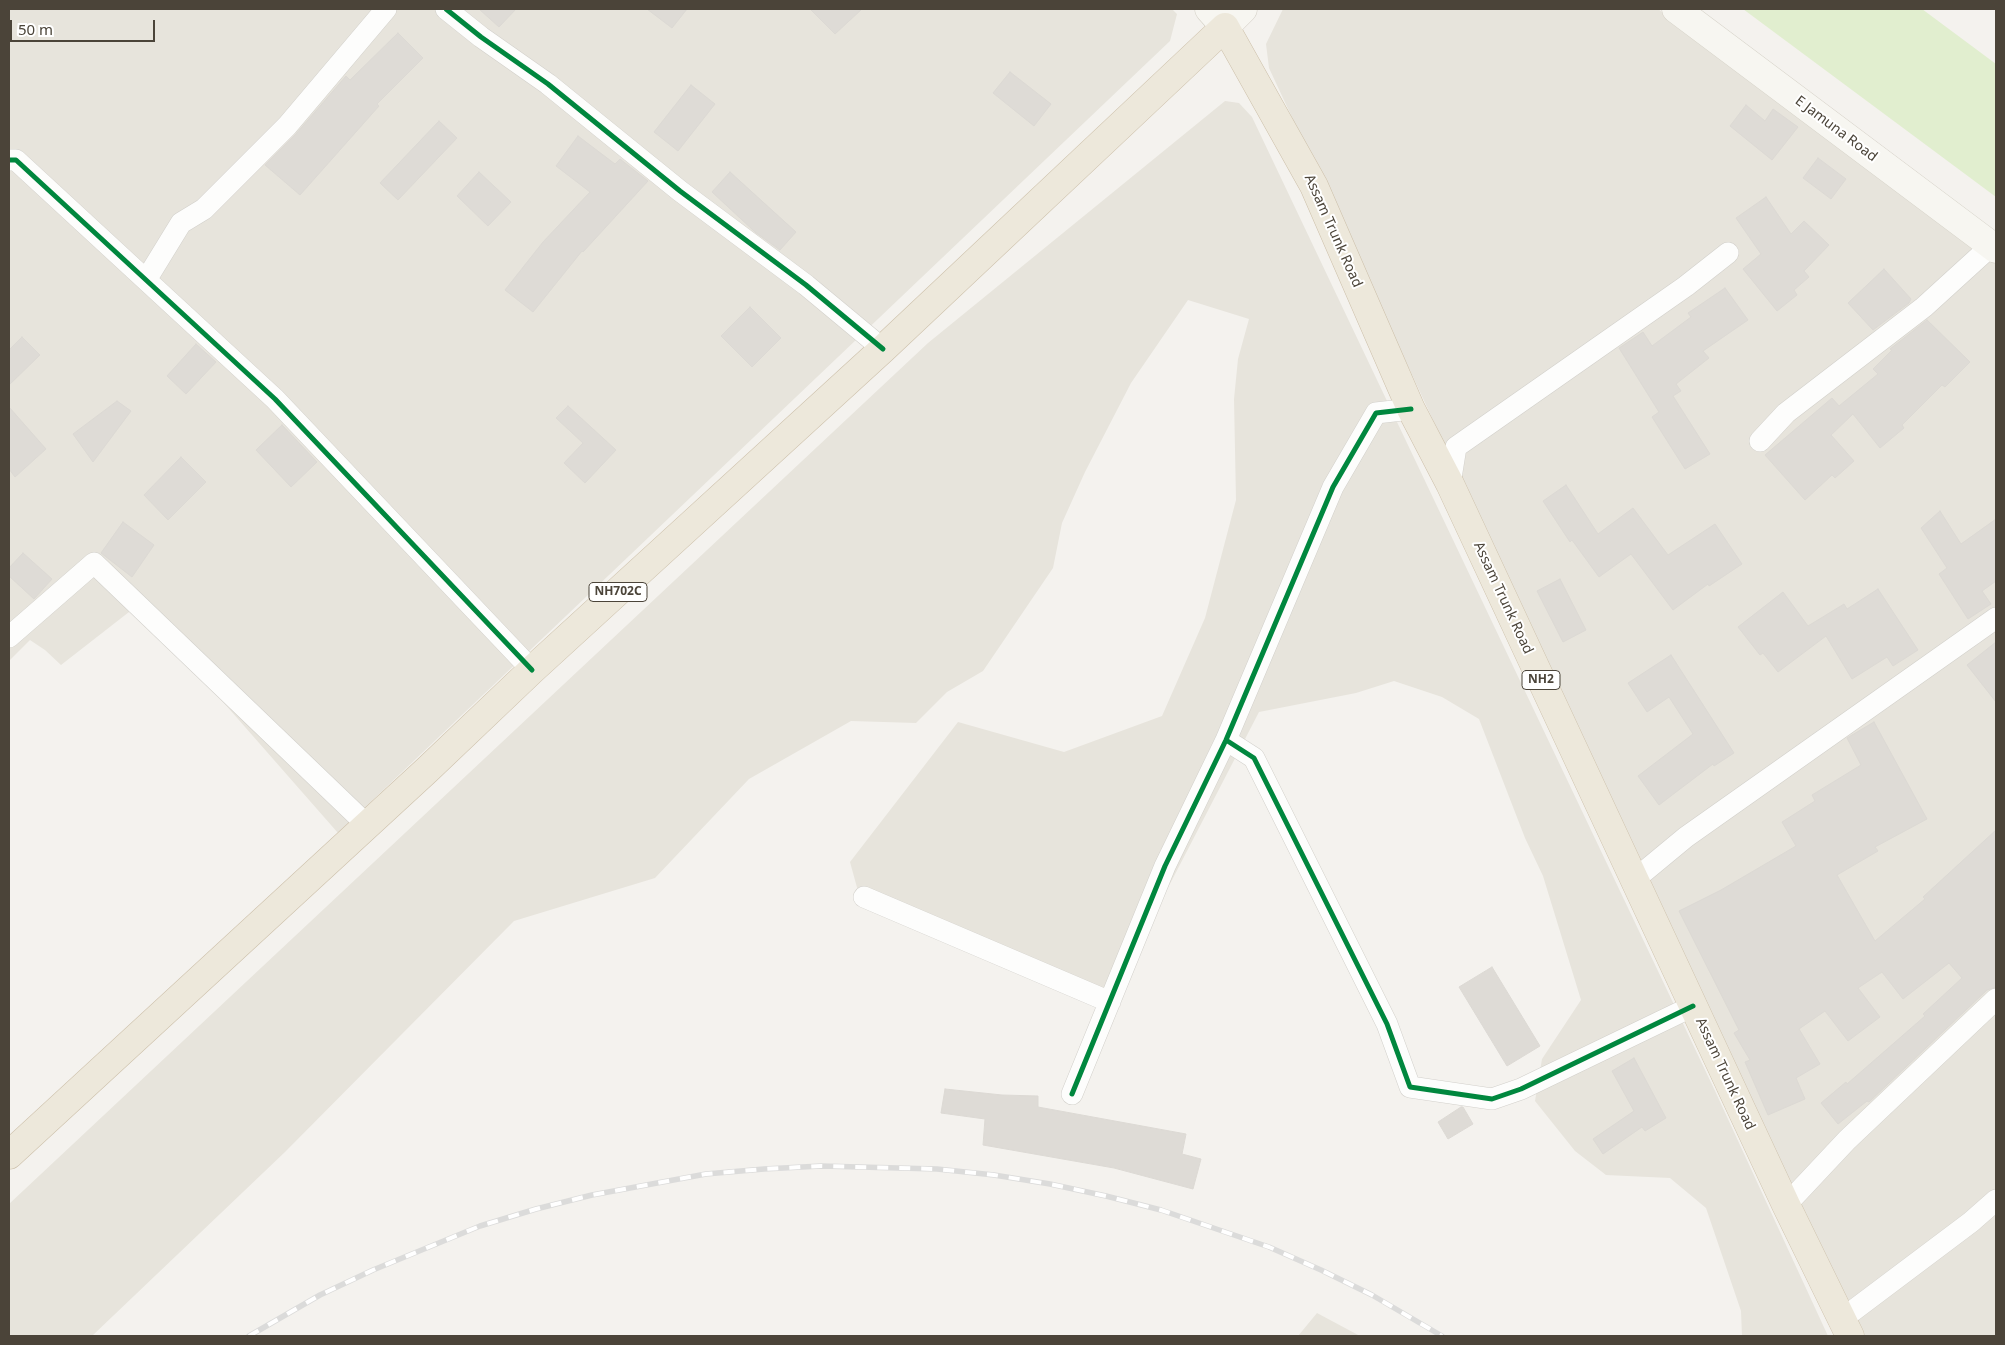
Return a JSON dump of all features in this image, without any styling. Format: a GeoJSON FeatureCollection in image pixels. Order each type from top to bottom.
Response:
{"type":"FeatureCollection","features":[{"type":"Feature","properties":{"kind":"highway","name":"NH702C"},"geometry":{"type":"LineString","coordinates":[[9,1155],[532,670],[883,349],[1226,15]]}},
{"type":"Feature","properties":{"kind":"highway","name":"Assam Trunk Road"},"geometry":{"type":"LineString","coordinates":[[1226,15],[1314,186],[1411,409],[1450,484],[1786,1205],[1846,1328]]}},
{"type":"Feature","properties":{"kind":"street"},"geometry":{"type":"LineString","coordinates":[[146,280],[181,223],[204,209],[287,126],[386,9]]}},
{"type":"Feature","properties":{"kind":"street"},"geometry":{"type":"LineString","coordinates":[[446,9],[481,37],[548,84],[680,191],[806,285],[883,349]]}},
{"type":"Feature","properties":{"kind":"street","name":"E Jamuna Road"},"geometry":{"type":"LineString","coordinates":[[1676,9],[1994,248]]}},
{"type":"Feature","properties":{"kind":"street"},"geometry":{"type":"LineString","coordinates":[[9,160],[16,160],[275,399],[532,670]]}},
{"type":"Feature","properties":{"kind":"street"},"geometry":{"type":"LineString","coordinates":[[1760,441],[1786,413],[1924,307],[1994,248]]}},
{"type":"Feature","properties":{"kind":"street"},"geometry":{"type":"LineString","coordinates":[[1450,484],[1456,447],[1686,286],[1728,253]]}},
{"type":"Feature","properties":{"kind":"street"},"geometry":{"type":"LineString","coordinates":[[1072,1094],[1165,866],[1226,740],[1333,487],[1376,412],[1411,409]]}},
{"type":"Feature","properties":{"kind":"street"},"geometry":{"type":"LineString","coordinates":[[9,637],[94,563],[367,825]]}},
{"type":"Feature","properties":{"kind":"street"},"geometry":{"type":"LineString","coordinates":[[1634,880],[1686,837],[1996,618]]}},
{"type":"Feature","properties":{"kind":"street"},"geometry":{"type":"LineString","coordinates":[[1226,740],[1254,758],[1387,1024],[1410,1087],[1492,1098],[1521,1089],[1693,1006]]}},
{"type":"Feature","properties":{"kind":"street"},"geometry":{"type":"LineString","coordinates":[[864,897],[1110,1002]]}},
{"type":"Feature","properties":{"kind":"street"},"geometry":{"type":"LineString","coordinates":[[1786,1205],[1847,1140],[1996,999]]}},
{"type":"Feature","properties":{"kind":"street"},"geometry":{"type":"LineString","coordinates":[[1846,1328],[1996,1200]]}},
{"type":"Feature","properties":{"kind":"shaded area"},"geometry":{"type":"Polygon","coordinates":[[[9,9],[1172,9],[1177,14],[1170,41],[338,833],[138,605],[61,665],[45,650],[30,640],[9,661],[9,9]]]}},
{"type":"Feature","properties":{"kind":"shaded area"},"geometry":{"type":"Polygon","coordinates":[[[1283,9],[1658,9],[1996,264],[1996,1336],[1860,1336],[1269,68],[1266,44],[1283,9]]]}},
{"type":"Feature","properties":{"kind":"shaded area"},"geometry":{"type":"Polygon","coordinates":[[[1225,101],[1239,103],[1252,117],[1716,1093],[1828,1336],[1742,1336],[1741,1311],[1706,1208],[1670,1178],[1606,1175],[1575,1151],[1535,1101],[1542,1059],[1581,1000],[1543,876],[1525,838],[1479,719],[1442,697],[1394,681],[1356,693],[1259,712],[1114,992],[861,902],[850,862],[958,722],[1064,752],[1162,716],[1205,618],[1236,500],[1234,399],[1238,359],[1249,319],[1188,300],[1131,383],[1085,472],[1062,523],[1053,568],[983,671],[947,692],[916,723],[851,721],[749,779],[655,878],[514,921],[285,1152],[92,1336],[9,1336],[9,1204],[928,343],[1225,101]]]}},
{"type":"Feature","properties":{"kind":"shaded area"},"geometry":{"type":"Polygon","coordinates":[[[1317,1313],[1360,1336],[1298,1336],[1317,1313]]]}},
{"type":"Feature","properties":{"kind":"green space"},"geometry":{"type":"Polygon","coordinates":[[[1743,9],[1922,9],[1996,64],[1996,197],[1743,9]]]}},
{"type":"Feature","properties":{"kind":"building"},"geometry":{"type":"Polygon","coordinates":[[[479,9],[516,9],[499,27],[479,9]]]}},
{"type":"Feature","properties":{"kind":"building"},"geometry":{"type":"Polygon","coordinates":[[[647,9],[687,9],[672,28],[647,9]]]}},
{"type":"Feature","properties":{"kind":"building"},"geometry":{"type":"Polygon","coordinates":[[[810,9],[862,9],[835,34],[810,9]]]}},
{"type":"Feature","properties":{"kind":"building"},"geometry":{"type":"Polygon","coordinates":[[[398,33],[423,58],[377,104],[379,106],[300,195],[265,165],[296,134],[346,76],[350,80],[398,33]]]}},
{"type":"Feature","properties":{"kind":"building"},"geometry":{"type":"Polygon","coordinates":[[[1010,72],[1051,104],[1034,126],[993,93],[1010,72]]]}},
{"type":"Feature","properties":{"kind":"building"},"geometry":{"type":"Polygon","coordinates":[[[691,85],[715,104],[678,151],[654,132],[691,85]]]}},
{"type":"Feature","properties":{"kind":"building"},"geometry":{"type":"Polygon","coordinates":[[[1746,105],[1765,121],[1773,109],[1798,127],[1772,160],[1730,126],[1746,105]]]}},
{"type":"Feature","properties":{"kind":"building"},"geometry":{"type":"Polygon","coordinates":[[[439,121],[457,138],[398,200],[380,183],[439,121]]]}},
{"type":"Feature","properties":{"kind":"building"},"geometry":{"type":"Polygon","coordinates":[[[578,136],[615,164],[620,159],[648,181],[582,251],[533,312],[505,290],[543,242],[590,192],[556,166],[578,136]]]}},
{"type":"Feature","properties":{"kind":"building"},"geometry":{"type":"Polygon","coordinates":[[[1818,158],[1846,179],[1831,199],[1803,178],[1818,158]]]}},
{"type":"Feature","properties":{"kind":"building"},"geometry":{"type":"Polygon","coordinates":[[[479,172],[511,202],[488,226],[457,196],[479,172]]]}},
{"type":"Feature","properties":{"kind":"building"},"geometry":{"type":"Polygon","coordinates":[[[730,172],[796,232],[780,250],[755,232],[712,192],[730,172]]]}},
{"type":"Feature","properties":{"kind":"building"},"geometry":{"type":"Polygon","coordinates":[[[1766,197],[1791,234],[1804,221],[1829,245],[1804,271],[1809,277],[1794,290],[1797,295],[1777,311],[1743,269],[1761,254],[1736,218],[1766,197]]]}},
{"type":"Feature","properties":{"kind":"building"},"geometry":{"type":"Polygon","coordinates":[[[1884,269],[1911,299],[1909,303],[1873,330],[1848,303],[1884,269]]]}},
{"type":"Feature","properties":{"kind":"building"},"geometry":{"type":"Polygon","coordinates":[[[1725,288],[1748,320],[1703,351],[1709,358],[1676,384],[1681,391],[1673,396],[1710,454],[1685,469],[1652,417],[1659,412],[1619,348],[1643,332],[1652,346],[1691,317],[1688,313],[1725,288]]]}},
{"type":"Feature","properties":{"kind":"building"},"geometry":{"type":"Polygon","coordinates":[[[750,307],[781,338],[752,367],[721,336],[750,307]]]}},
{"type":"Feature","properties":{"kind":"building"},"geometry":{"type":"Polygon","coordinates":[[[1927,320],[1970,362],[1945,387],[1942,385],[1902,425],[1904,428],[1880,448],[1853,414],[1831,435],[1854,461],[1835,478],[1832,475],[1805,500],[1765,455],[1832,398],[1839,406],[1878,374],[1873,369],[1892,350],[1890,349],[1927,320]]]}},
{"type":"Feature","properties":{"kind":"building"},"geometry":{"type":"Polygon","coordinates":[[[22,337],[40,355],[9,385],[9,350],[22,337]]]}},
{"type":"Feature","properties":{"kind":"building"},"geometry":{"type":"Polygon","coordinates":[[[196,344],[216,362],[186,394],[167,376],[196,344]]]}},
{"type":"Feature","properties":{"kind":"building"},"geometry":{"type":"Polygon","coordinates":[[[117,401],[131,411],[93,462],[73,434],[117,401]]]}},
{"type":"Feature","properties":{"kind":"building"},"geometry":{"type":"Polygon","coordinates":[[[568,406],[616,450],[585,483],[564,463],[583,443],[556,418],[568,406]]]}},
{"type":"Feature","properties":{"kind":"building"},"geometry":{"type":"Polygon","coordinates":[[[9,407],[46,449],[15,477],[9,469],[9,407]]]}},
{"type":"Feature","properties":{"kind":"building"},"geometry":{"type":"Polygon","coordinates":[[[282,425],[317,462],[291,487],[256,450],[282,425]]]}},
{"type":"Feature","properties":{"kind":"building"},"geometry":{"type":"Polygon","coordinates":[[[181,457],[206,482],[168,520],[144,495],[181,457]]]}},
{"type":"Feature","properties":{"kind":"building"},"geometry":{"type":"Polygon","coordinates":[[[1566,485],[1598,534],[1633,508],[1668,555],[1715,524],[1742,564],[1709,586],[1708,584],[1673,610],[1631,554],[1599,577],[1572,540],[1570,542],[1543,501],[1566,485]]]}},
{"type":"Feature","properties":{"kind":"building"},"geometry":{"type":"Polygon","coordinates":[[[1940,511],[1961,544],[1996,519],[1996,581],[1982,591],[1991,604],[1968,619],[1939,574],[1947,568],[1921,528],[1940,511]]]}},
{"type":"Feature","properties":{"kind":"building"},"geometry":{"type":"Polygon","coordinates":[[[123,522],[154,545],[132,577],[101,553],[123,522]]]}},
{"type":"Feature","properties":{"kind":"building"},"geometry":{"type":"Polygon","coordinates":[[[23,553],[52,579],[34,599],[9,576],[9,568],[23,553]]]}},
{"type":"Feature","properties":{"kind":"building"},"geometry":{"type":"Polygon","coordinates":[[[1560,579],[1586,630],[1563,642],[1537,591],[1560,579]]]}},
{"type":"Feature","properties":{"kind":"building"},"geometry":{"type":"Polygon","coordinates":[[[1878,589],[1918,650],[1893,666],[1887,657],[1852,679],[1826,636],[1778,672],[1763,653],[1760,655],[1738,627],[1783,592],[1808,626],[1844,604],[1847,609],[1878,589]]]}},
{"type":"Feature","properties":{"kind":"building"},"geometry":{"type":"Polygon","coordinates":[[[1996,642],[1996,702],[1967,665],[1996,642]]]}},
{"type":"Feature","properties":{"kind":"building"},"geometry":{"type":"Polygon","coordinates":[[[1671,655],[1734,753],[1714,766],[1713,764],[1659,805],[1638,776],[1693,734],[1669,697],[1647,712],[1628,683],[1671,655]]]}},
{"type":"Feature","properties":{"kind":"building"},"geometry":{"type":"Polygon","coordinates":[[[1874,722],[1927,819],[1875,847],[1878,851],[1837,875],[1875,941],[1925,899],[1923,897],[1996,830],[1996,987],[1987,990],[1869,1102],[1867,1101],[1838,1124],[1821,1103],[1846,1082],[1847,1084],[1925,1016],[1923,1014],[1962,978],[1949,963],[1903,999],[1882,972],[1858,988],[1880,1017],[1848,1041],[1825,1011],[1799,1029],[1820,1064],[1796,1078],[1805,1099],[1768,1115],[1745,1062],[1750,1060],[1734,1033],[1739,1030],[1679,911],[1721,890],[1796,846],[1782,822],[1815,801],[1812,795],[1861,765],[1847,738],[1874,722]]]}},
{"type":"Feature","properties":{"kind":"building"},"geometry":{"type":"Polygon","coordinates":[[[1492,967],[1540,1046],[1507,1066],[1459,987],[1492,967]]]}},
{"type":"Feature","properties":{"kind":"building"},"geometry":{"type":"Polygon","coordinates":[[[1634,1058],[1666,1118],[1645,1131],[1642,1127],[1603,1154],[1593,1139],[1634,1111],[1612,1071],[1634,1058]]]}},
{"type":"Feature","properties":{"kind":"building"},"geometry":{"type":"Polygon","coordinates":[[[945,1089],[1002,1095],[1038,1096],[1038,1107],[1186,1134],[1182,1154],[1201,1159],[1193,1189],[1114,1168],[983,1145],[985,1119],[941,1113],[945,1089]]]}},
{"type":"Feature","properties":{"kind":"building"},"geometry":{"type":"Polygon","coordinates":[[[1463,1107],[1473,1124],[1448,1139],[1438,1122],[1463,1107]]]}},
{"type":"Feature","properties":{"kind":"railway"},"geometry":{"type":"LineString","coordinates":[[249,1336],[320,1295],[373,1270],[480,1226],[536,1209],[592,1195],[706,1174],[821,1166],[937,1169],[994,1175],[1050,1184],[1161,1210],[1269,1247],[1321,1270],[1372,1295],[1442,1336]]}},
{"type":"Feature","properties":{"kind":"cycle path"},"geometry":{"type":"LineString","coordinates":[[446,9],[481,37],[548,84],[680,191],[806,285],[883,349]]}},
{"type":"Feature","properties":{"kind":"cycle path"},"geometry":{"type":"LineString","coordinates":[[9,160],[16,160],[275,399],[532,670]]}},
{"type":"Feature","properties":{"kind":"cycle path"},"geometry":{"type":"LineString","coordinates":[[1072,1094],[1165,866],[1226,740],[1333,487],[1376,413],[1411,409]]}},
{"type":"Feature","properties":{"kind":"cycle path"},"geometry":{"type":"LineString","coordinates":[[1226,740],[1254,758],[1387,1024],[1410,1087],[1492,1099],[1521,1089],[1693,1006]]}}]}
